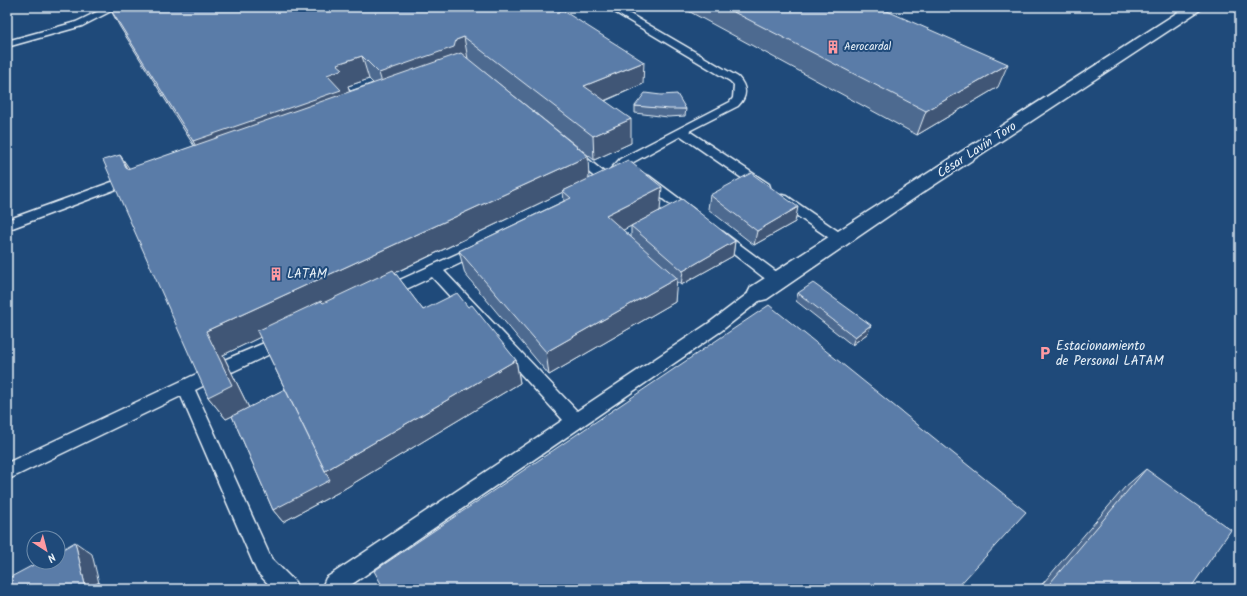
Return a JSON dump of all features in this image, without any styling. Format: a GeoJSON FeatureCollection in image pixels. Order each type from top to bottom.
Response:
{"type":"FeatureCollection","features":[{"type":"Feature","properties":{"kind":"street","name":"César Lavín Toro"},"geometry":{"type":"LineString","coordinates":[[759,293],[1195,7]]}},
{"type":"Feature","properties":{"kind":"lane"},"geometry":{"type":"LineString","coordinates":[[7,44],[79,24],[114,7]]}},
{"type":"Feature","properties":{"kind":"lane"},"geometry":{"type":"LineString","coordinates":[[562,145],[602,184],[624,162],[734,104],[739,99],[740,85],[734,78],[611,7]]}},
{"type":"Feature","properties":{"kind":"lane"},"geometry":{"type":"LineString","coordinates":[[681,131],[840,239]]}},
{"type":"Feature","properties":{"kind":"lane"},"geometry":{"type":"LineString","coordinates":[[624,162],[777,280]]}},
{"type":"Feature","properties":{"kind":"lane"},"geometry":{"type":"LineString","coordinates":[[7,225],[138,177],[146,176]]}},
{"type":"Feature","properties":{"kind":"lane"},"geometry":{"type":"LineString","coordinates":[[370,300],[490,244]]}},
{"type":"Feature","properties":{"kind":"lane"},"geometry":{"type":"LineString","coordinates":[[434,271],[575,421]]}},
{"type":"Feature","properties":{"kind":"lane"},"geometry":{"type":"LineString","coordinates":[[330,588],[715,327],[759,293]]}},
{"type":"Feature","properties":{"kind":"lane"},"geometry":{"type":"LineString","coordinates":[[228,366],[292,336]]}},
{"type":"Feature","properties":{"kind":"lane"},"geometry":{"type":"LineString","coordinates":[[7,472],[207,376]]}},
{"type":"Feature","properties":{"kind":"lane"},"geometry":{"type":"LineString","coordinates":[[185,386],[264,565],[288,589]]}},
{"type":"Feature","properties":{"kind":"building"},"geometry":{"type":"Polygon","coordinates":[[[109,7],[553,7],[559,11],[562,10],[644,62],[584,86],[631,119],[593,136],[464,37],[456,40],[454,47],[379,73],[362,56],[337,64],[343,69],[327,75],[341,90],[193,141],[109,7]]]}},
{"type":"Feature","properties":{"kind":"building"},"geometry":{"type":"Polygon","coordinates":[[[724,7],[878,7],[1008,64],[926,111],[724,7]]]}},
{"type":"Feature","properties":{"kind":"building","name":"LATAM"},"geometry":{"type":"Polygon","coordinates":[[[461,53],[588,156],[206,331],[232,385],[208,397],[103,160],[120,155],[127,169],[461,53]]]}},
{"type":"Feature","properties":{"kind":"building"},"geometry":{"type":"Polygon","coordinates":[[[645,93],[661,95],[677,94],[686,109],[635,106],[645,93]]]}},
{"type":"Feature","properties":{"kind":"building"},"geometry":{"type":"Polygon","coordinates":[[[628,160],[662,187],[606,215],[677,278],[546,352],[459,251],[571,198],[563,191],[628,160]]]}},
{"type":"Feature","properties":{"kind":"building"},"geometry":{"type":"Polygon","coordinates":[[[751,173],[798,207],[757,231],[710,195],[751,173]]]}},
{"type":"Feature","properties":{"kind":"building"},"geometry":{"type":"Polygon","coordinates":[[[682,199],[735,241],[683,271],[631,226],[682,199]]]}},
{"type":"Feature","properties":{"kind":"building"},"geometry":{"type":"Polygon","coordinates":[[[393,270],[423,310],[457,293],[468,307],[472,305],[516,360],[325,471],[257,331],[321,301],[323,303],[393,270]]]}},
{"type":"Feature","properties":{"kind":"building"},"geometry":{"type":"Polygon","coordinates":[[[813,283],[871,325],[855,337],[798,293],[813,283]]]}},
{"type":"Feature","properties":{"kind":"building"},"geometry":{"type":"Polygon","coordinates":[[[769,305],[1026,512],[956,589],[384,589],[374,571],[769,305]]]}},
{"type":"Feature","properties":{"kind":"building"},"geometry":{"type":"Polygon","coordinates":[[[285,389],[330,480],[273,510],[232,416],[285,389]]]}},
{"type":"Feature","properties":{"kind":"building"},"geometry":{"type":"Polygon","coordinates":[[[1146,469],[1231,530],[1190,589],[1045,589],[1146,469]]]}},
{"type":"Feature","properties":{"kind":"building"},"geometry":{"type":"Polygon","coordinates":[[[75,542],[86,589],[7,589],[7,579],[26,569],[66,570],[66,547],[75,542]]]}},
{"type":"Feature","properties":{"kind":"building"},"geometry":{"type":"Polygon","coordinates":[[[99,582],[100,589],[88,589],[99,582]]]}},
{"type":"Feature","properties":{"kind":"place","name":"Aerocardal"},"geometry":{"type":"Point","coordinates":[833,47]}},
{"type":"Feature","properties":{"kind":"place","name":"LATAM"},"geometry":{"type":"Point","coordinates":[276,274]}},
{"type":"Feature","properties":{"kind":"place","name":"Estacionamiento de Personal LATAM"},"geometry":{"type":"Point","coordinates":[1045,353]}}]}
